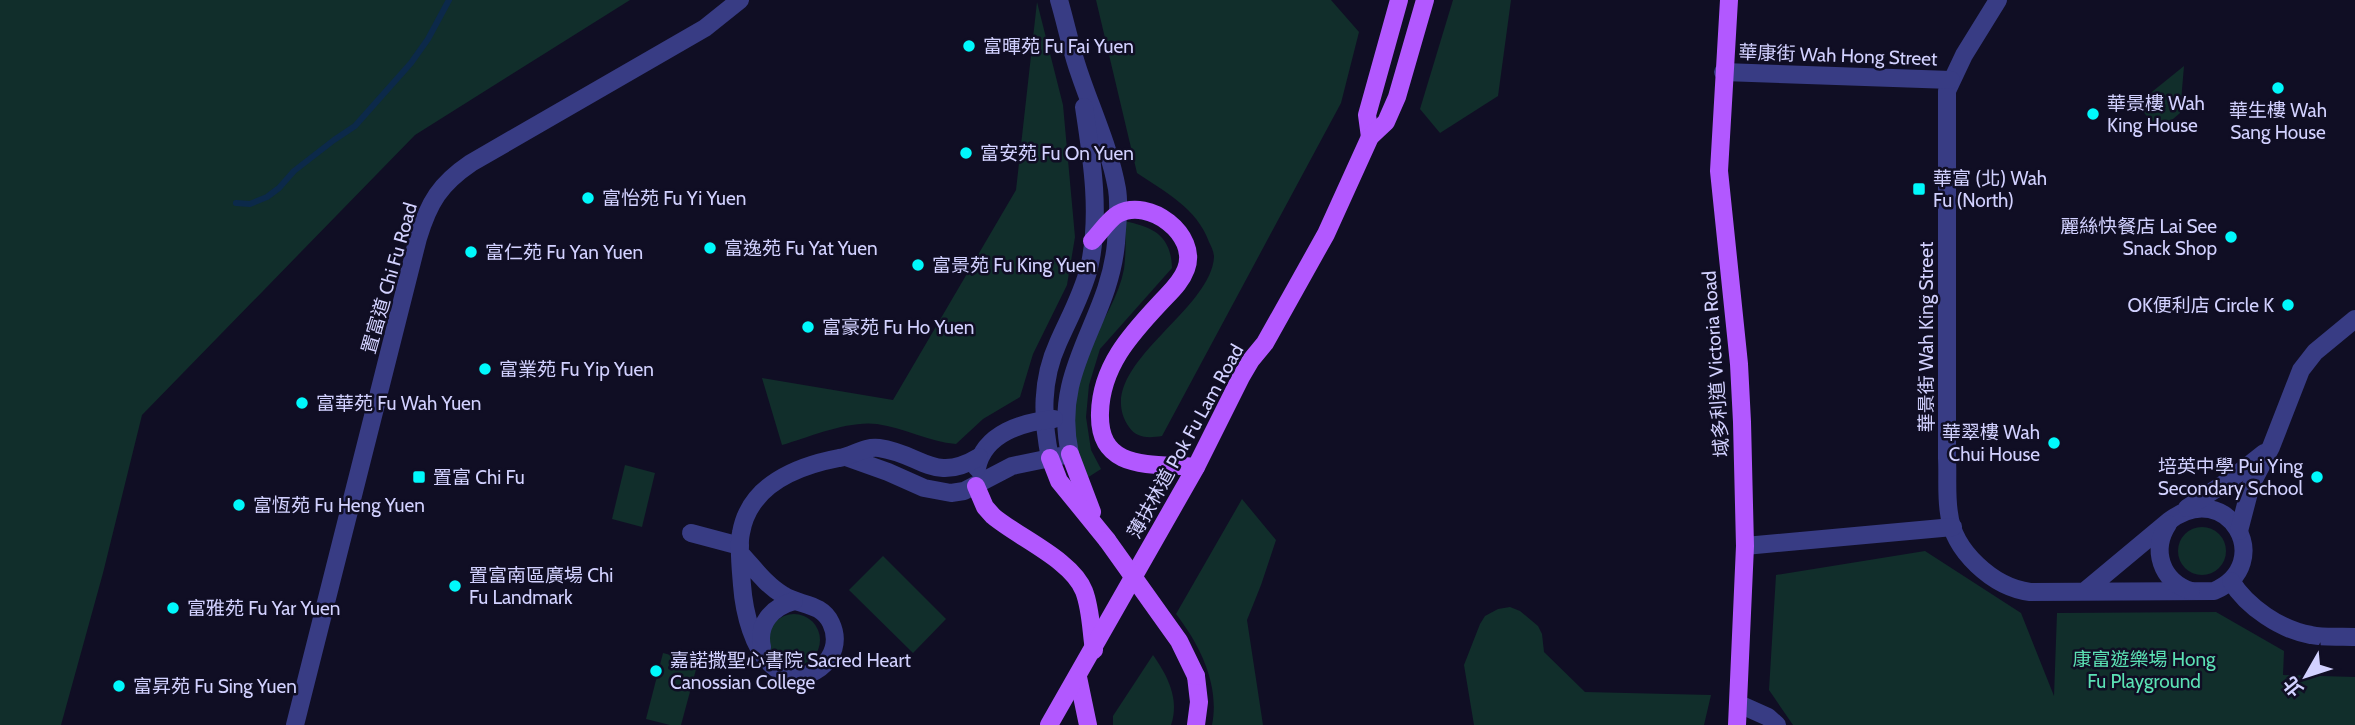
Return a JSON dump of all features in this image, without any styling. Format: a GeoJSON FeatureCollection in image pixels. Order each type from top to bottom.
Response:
{"type":"FeatureCollection","features":[{"type":"Feature","properties":{"kind":"main road","name":"薄扶林道 Pok Fu Lam Road"},"geometry":{"type":"LineString","coordinates":[[1370,137],[1367,115],[1399,0]]}},
{"type":"Feature","properties":{"kind":"main road","name":"薄扶林道 Pok Fu Lam Road"},"geometry":{"type":"LineString","coordinates":[[1049,725],[1196,467],[1241,377],[1265,343],[1326,234],[1370,137],[1386,122],[1397,97],[1425,0]]}},
{"type":"Feature","properties":{"kind":"main road","name":"域多利道 Victoria Road"},"geometry":{"type":"LineString","coordinates":[[1729,0],[1718,172],[1739,364],[1745,546],[1737,725]]}},
{"type":"Feature","properties":{"kind":"main road"},"geometry":{"type":"LineString","coordinates":[[1092,241],[1118,214],[1140,211],[1164,218],[1181,235],[1186,245],[1188,262],[1181,279],[1126,341],[1111,365],[1100,407],[1100,420],[1108,449],[1125,460],[1196,467]]}},
{"type":"Feature","properties":{"kind":"main road"},"geometry":{"type":"LineString","coordinates":[[1070,454],[1083,492],[1107,540]]}},
{"type":"Feature","properties":{"kind":"main road"},"geometry":{"type":"LineString","coordinates":[[1050,458],[1059,481],[1107,540],[1179,642],[1196,676],[1199,702],[1196,725]]}},
{"type":"Feature","properties":{"kind":"main road"},"geometry":{"type":"LineString","coordinates":[[976,486],[985,507],[993,516],[1061,562],[1078,578],[1086,597],[1094,650]]}},
{"type":"Feature","properties":{"kind":"main road"},"geometry":{"type":"LineString","coordinates":[[1078,677],[1088,725]]}},
{"type":"Feature","properties":{"kind":"street","name":"置富道 Chi Fu Road"},"geometry":{"type":"LineString","coordinates":[[295,725],[418,238],[436,194],[449,179],[471,163],[705,27],[740,0]]}},
{"type":"Feature","properties":{"kind":"street"},"geometry":{"type":"LineString","coordinates":[[846,457],[924,488],[951,493],[976,486],[1012,466],[1070,454],[1064,418],[1075,365],[1112,272],[1118,214],[1115,178],[1078,69],[1059,0]]}},
{"type":"Feature","properties":{"kind":"street","name":"華景街 Wah King Street"},"geometry":{"type":"LineString","coordinates":[[1998,0],[1964,55],[1947,91],[1948,502],[1953,527],[1979,566],[2006,585],[2030,592],[2214,591],[2231,581]]}},
{"type":"Feature","properties":{"kind":"street"},"geometry":{"type":"LineString","coordinates":[[1050,458],[1044,420],[1046,381],[1051,361],[1083,289],[1092,241],[1092,161],[1078,69]]}},
{"type":"Feature","properties":{"kind":"street","name":"華康街 Wah Hong Street"},"geometry":{"type":"LineString","coordinates":[[1723,72],[1951,80]]}},
{"type":"Feature","properties":{"kind":"street"},"geometry":{"type":"LineString","coordinates":[[2239,531],[2250,485],[2272,447],[2301,370],[2315,352],[2355,319]]}},
{"type":"Feature","properties":{"kind":"street"},"geometry":{"type":"LineString","coordinates":[[691,533],[741,550],[773,588],[794,601],[814,606],[824,613],[831,623],[834,646],[830,657],[813,673],[790,676],[769,664],[754,637],[746,613],[742,586],[741,550],[743,523],[749,508],[764,491],[794,470],[878,447],[933,467],[948,469],[963,466],[979,457],[1000,435],[1016,426],[1064,418]]}},
{"type":"Feature","properties":{"kind":"street"},"geometry":{"type":"LineString","coordinates":[[2085,591],[2175,517],[2272,447]]}},
{"type":"Feature","properties":{"kind":"street"},"geometry":{"type":"LineString","coordinates":[[976,486],[979,457]]}},
{"type":"Feature","properties":{"kind":"street"},"geometry":{"type":"LineString","coordinates":[[2190,591],[2177,585],[2162,565],[2158,547],[2162,533],[2175,517],[2191,508],[2212,509],[2231,519],[2239,531],[2244,544],[2243,559],[2238,573],[2231,581],[2253,606],[2281,625],[2312,636],[2355,637]]}},
{"type":"Feature","properties":{"kind":"street"},"geometry":{"type":"LineString","coordinates":[[1745,546],[1953,527]]}},
{"type":"Feature","properties":{"kind":"street"},"geometry":{"type":"LineString","coordinates":[[763,653],[760,640],[762,627],[768,616],[779,607],[794,601]]}},
{"type":"Feature","properties":{"kind":"street"},"geometry":{"type":"LineString","coordinates":[[1739,704],[1768,717],[1777,725]]}},
{"type":"Feature","properties":{"kind":"green space"},"geometry":{"type":"Polygon","coordinates":[[[0,0],[630,0],[415,135],[142,415],[103,573],[61,725],[0,725],[0,0]]]}},
{"type":"Feature","properties":{"kind":"green space"},"geometry":{"type":"Polygon","coordinates":[[[1096,0],[1331,0],[1359,32],[1341,103],[1162,436],[1157,437],[1140,436],[1129,427],[1121,405],[1125,384],[1155,341],[1194,299],[1208,278],[1214,255],[1204,230],[1188,210],[1137,173],[1096,0]]]}},
{"type":"Feature","properties":{"kind":"green space"},"geometry":{"type":"Polygon","coordinates":[[[1453,0],[1511,0],[1498,96],[1440,133],[1420,109],[1453,0]]]}},
{"type":"Feature","properties":{"kind":"green space"},"geometry":{"type":"Polygon","coordinates":[[[1037,2],[1063,105],[1075,237],[1067,285],[1033,354],[1020,397],[983,419],[956,444],[866,423],[829,430],[782,445],[762,378],[893,400],[1016,190],[1037,2]]]}},
{"type":"Feature","properties":{"kind":"green space"},"geometry":{"type":"Polygon","coordinates":[[[2184,66],[2180,113],[2159,131],[2137,104],[2184,66]]]}},
{"type":"Feature","properties":{"kind":"green space"},"geometry":{"type":"Polygon","coordinates":[[[1124,221],[1144,226],[1158,234],[1168,248],[1172,268],[1100,349],[1089,385],[1086,417],[1091,450],[1101,469],[1087,478],[1073,431],[1074,407],[1092,343],[1122,279],[1124,221]]]}},
{"type":"Feature","properties":{"kind":"green space"},"geometry":{"type":"Polygon","coordinates":[[[625,465],[655,473],[642,527],[612,519],[625,465]]]}},
{"type":"Feature","properties":{"kind":"green space"},"geometry":{"type":"Polygon","coordinates":[[[1242,499],[1276,540],[1247,620],[1263,725],[1212,725],[1213,695],[1206,666],[1193,639],[1176,614],[1242,499]]]}},
{"type":"Feature","properties":{"kind":"green space"},"geometry":{"type":"Polygon","coordinates":[[[2202,527],[2211,528],[2219,534],[2225,542],[2225,560],[2219,568],[2211,574],[2202,575],[2193,574],[2185,568],[2179,560],[2178,551],[2179,542],[2185,534],[2193,528],[2202,527]]]}},
{"type":"Feature","properties":{"kind":"green space","name":"康富遊樂場 Hong Fu Playground"},"geometry":{"type":"Polygon","coordinates":[[[1925,551],[2021,613],[2054,696],[2057,613],[2216,612],[2284,651],[2283,675],[2355,677],[2355,725],[1793,725],[1769,690],[1776,575],[1925,551]]]}},
{"type":"Feature","properties":{"kind":"green space"},"geometry":{"type":"Polygon","coordinates":[[[883,556],[946,619],[913,653],[849,590],[883,556]]]}},
{"type":"Feature","properties":{"kind":"green space"},"geometry":{"type":"Polygon","coordinates":[[[1510,607],[1520,611],[1538,626],[1544,652],[1585,692],[1711,695],[1704,725],[1474,725],[1464,665],[1485,616],[1498,609],[1510,607]]]}},
{"type":"Feature","properties":{"kind":"green space"},"geometry":{"type":"Polygon","coordinates":[[[794,614],[804,616],[812,622],[818,630],[818,650],[812,658],[804,664],[794,666],[784,664],[776,658],[770,650],[768,640],[770,630],[776,622],[784,616],[794,614]]]}},
{"type":"Feature","properties":{"kind":"green space"},"geometry":{"type":"Polygon","coordinates":[[[663,653],[698,662],[681,725],[646,719],[663,653]]]}},
{"type":"Feature","properties":{"kind":"green space"},"geometry":{"type":"Polygon","coordinates":[[[1153,655],[1171,688],[1174,706],[1171,725],[1113,725],[1113,716],[1153,655]]]}},
{"type":"Feature","properties":{"kind":"waterway"},"geometry":{"type":"LineString","coordinates":[[236,203],[250,204],[267,197],[294,171],[355,126],[411,63],[428,39],[449,0]]}},
{"type":"Feature","properties":{"kind":"place","name":"富暉苑 Fu Fai Yuen"},"geometry":{"type":"Point","coordinates":[969,46]}},
{"type":"Feature","properties":{"kind":"place","name":"華生樓 Wah Sang House"},"geometry":{"type":"Point","coordinates":[2278,88]}},
{"type":"Feature","properties":{"kind":"place","name":"華景樓 Wah King House"},"geometry":{"type":"Point","coordinates":[2093,114]}},
{"type":"Feature","properties":{"kind":"place","name":"富安苑 Fu On Yuen"},"geometry":{"type":"Point","coordinates":[966,153]}},
{"type":"Feature","properties":{"kind":"place","name":"華富 (北) Wah Fu (North)"},"geometry":{"type":"Point","coordinates":[1919,189]}},
{"type":"Feature","properties":{"kind":"place","name":"富怡苑 Fu Yi Yuen"},"geometry":{"type":"Point","coordinates":[588,198]}},
{"type":"Feature","properties":{"kind":"place","name":"麗絲快餐店 Lai See Snack Shop"},"geometry":{"type":"Point","coordinates":[2231,237]}},
{"type":"Feature","properties":{"kind":"place","name":"富逸苑 Fu Yat Yuen"},"geometry":{"type":"Point","coordinates":[710,248]}},
{"type":"Feature","properties":{"kind":"place","name":"富仁苑 Fu Yan Yuen"},"geometry":{"type":"Point","coordinates":[471,252]}},
{"type":"Feature","properties":{"kind":"place","name":"富景苑 Fu King Yuen"},"geometry":{"type":"Point","coordinates":[918,265]}},
{"type":"Feature","properties":{"kind":"place","name":"OK便利店 Circle K"},"geometry":{"type":"Point","coordinates":[2288,305]}},
{"type":"Feature","properties":{"kind":"place","name":"富豪苑 Fu Ho Yuen"},"geometry":{"type":"Point","coordinates":[808,327]}},
{"type":"Feature","properties":{"kind":"place","name":"富業苑 Fu Yip Yuen"},"geometry":{"type":"Point","coordinates":[485,369]}},
{"type":"Feature","properties":{"kind":"place","name":"富華苑 Fu Wah Yuen"},"geometry":{"type":"Point","coordinates":[302,403]}},
{"type":"Feature","properties":{"kind":"place","name":"華翠樓 Wah Chui House"},"geometry":{"type":"Point","coordinates":[2054,443]}},
{"type":"Feature","properties":{"kind":"place","name":"置富 Chi Fu"},"geometry":{"type":"Point","coordinates":[419,477]}},
{"type":"Feature","properties":{"kind":"place","name":"培英中學 Pui Ying Secondary School"},"geometry":{"type":"Point","coordinates":[2317,477]}},
{"type":"Feature","properties":{"kind":"place","name":"富恆苑 Fu Heng Yuen"},"geometry":{"type":"Point","coordinates":[239,505]}},
{"type":"Feature","properties":{"kind":"place","name":"置富南區廣場 Chi Fu Landmark"},"geometry":{"type":"Point","coordinates":[455,586]}},
{"type":"Feature","properties":{"kind":"place","name":"富雅苑 Fu Yar Yuen"},"geometry":{"type":"Point","coordinates":[173,608]}},
{"type":"Feature","properties":{"kind":"place","name":"嘉諾撒聖心書院 Sacred Heart Canossian College"},"geometry":{"type":"Point","coordinates":[656,671]}},
{"type":"Feature","properties":{"kind":"place","name":"富昇苑 Fu Sing Yuen"},"geometry":{"type":"Point","coordinates":[119,686]}}]}
